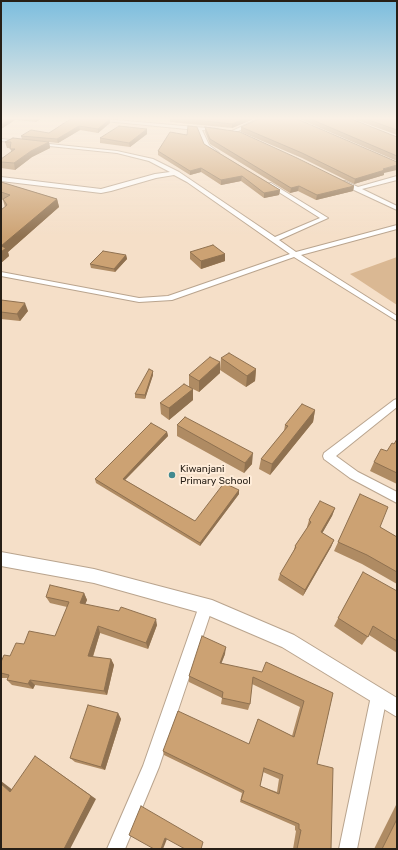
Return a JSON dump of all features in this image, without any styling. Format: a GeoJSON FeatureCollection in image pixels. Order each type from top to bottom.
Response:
{"type":"FeatureCollection","features":[{"type":"Feature","properties":{"kind":"street"},"geometry":{"type":"LineString","coordinates":[[142,158],[151,160],[177,173],[294,254],[397,319]]}},
{"type":"Feature","properties":{"kind":"street"},"geometry":{"type":"LineString","coordinates":[[1,179],[102,191],[155,176],[177,173]]}},
{"type":"Feature","properties":{"kind":"street"},"geometry":{"type":"LineString","coordinates":[[335,178],[397,208]]}},
{"type":"Feature","properties":{"kind":"street"},"geometry":{"type":"LineString","coordinates":[[356,189],[397,178]]}},
{"type":"Feature","properties":{"kind":"street"},"geometry":{"type":"LineString","coordinates":[[266,182],[325,218],[273,240]]}},
{"type":"Feature","properties":{"kind":"street"},"geometry":{"type":"LineString","coordinates":[[1,274],[139,300],[169,298],[294,254],[397,227]]}},
{"type":"Feature","properties":{"kind":"street"},"geometry":{"type":"LineString","coordinates":[[397,402],[328,456],[354,475],[397,498]]}},
{"type":"Feature","properties":{"kind":"street"},"geometry":{"type":"LineString","coordinates":[[1,559],[94,576],[206,606],[288,641],[397,708]]}},
{"type":"Feature","properties":{"kind":"street"},"geometry":{"type":"LineString","coordinates":[[116,849],[151,767],[206,606]]}},
{"type":"Feature","properties":{"kind":"street"},"geometry":{"type":"LineString","coordinates":[[348,849],[379,696]]}},
{"type":"Feature","properties":{"kind":"shaded area"},"geometry":{"type":"Polygon","coordinates":[[[397,257],[397,305],[350,274],[397,257]]]}},
{"type":"Feature","properties":{"kind":"building"},"geometry":{"type":"Polygon","coordinates":[[[3,158],[22,158],[14,163],[1,162],[3,158]]]}},
{"type":"Feature","properties":{"kind":"building"},"geometry":{"type":"Polygon","coordinates":[[[169,158],[227,158],[280,190],[264,193],[242,176],[221,180],[201,168],[190,171],[169,158]]]}},
{"type":"Feature","properties":{"kind":"building"},"geometry":{"type":"Polygon","coordinates":[[[241,158],[296,158],[354,186],[317,195],[299,186],[291,188],[241,158]]]}},
{"type":"Feature","properties":{"kind":"building"},"geometry":{"type":"Polygon","coordinates":[[[312,158],[387,158],[397,162],[397,165],[383,169],[385,170],[355,179],[312,158]]]}},
{"type":"Feature","properties":{"kind":"building"},"geometry":{"type":"Polygon","coordinates":[[[1,182],[57,199],[1,246],[1,210],[7,205],[3,199],[10,195],[1,192],[1,182]]]}},
{"type":"Feature","properties":{"kind":"building"},"geometry":{"type":"Polygon","coordinates":[[[213,245],[225,254],[201,261],[190,252],[213,245]]]}},
{"type":"Feature","properties":{"kind":"building"},"geometry":{"type":"Polygon","coordinates":[[[1,246],[6,248],[1,252],[1,246]]]}},
{"type":"Feature","properties":{"kind":"building"},"geometry":{"type":"Polygon","coordinates":[[[103,251],[126,255],[114,269],[90,264],[103,251]]]}},
{"type":"Feature","properties":{"kind":"building"},"geometry":{"type":"Polygon","coordinates":[[[1,300],[25,303],[17,314],[1,312],[1,300]]]}},
{"type":"Feature","properties":{"kind":"building"},"geometry":{"type":"Polygon","coordinates":[[[229,353],[256,369],[247,376],[221,358],[229,353]]]}},
{"type":"Feature","properties":{"kind":"building"},"geometry":{"type":"Polygon","coordinates":[[[210,357],[220,362],[199,381],[189,375],[210,357]]]}},
{"type":"Feature","properties":{"kind":"building"},"geometry":{"type":"Polygon","coordinates":[[[149,369],[153,371],[145,395],[135,394],[149,369]]]}},
{"type":"Feature","properties":{"kind":"building"},"geometry":{"type":"Polygon","coordinates":[[[184,384],[193,389],[169,408],[160,403],[184,384]]]}},
{"type":"Feature","properties":{"kind":"building"},"geometry":{"type":"Polygon","coordinates":[[[302,404],[315,410],[272,464],[261,459],[288,426],[285,425],[302,404]]]}},
{"type":"Feature","properties":{"kind":"building"},"geometry":{"type":"Polygon","coordinates":[[[185,417],[253,453],[245,463],[177,425],[185,417]]]}},
{"type":"Feature","properties":{"kind":"building"},"geometry":{"type":"Polygon","coordinates":[[[151,423],[167,432],[123,479],[195,521],[224,483],[239,490],[200,543],[95,479],[151,423]]]}},
{"type":"Feature","properties":{"kind":"building"},"geometry":{"type":"Polygon","coordinates":[[[397,439],[397,473],[374,462],[381,449],[387,451],[392,443],[394,444],[397,439]]]}},
{"type":"Feature","properties":{"kind":"building"},"geometry":{"type":"Polygon","coordinates":[[[360,494],[388,507],[380,527],[397,537],[397,572],[367,555],[338,542],[360,494]]]}},
{"type":"Feature","properties":{"kind":"building"},"geometry":{"type":"Polygon","coordinates":[[[320,501],[335,508],[321,532],[334,540],[305,590],[280,574],[296,547],[295,546],[311,522],[309,520],[320,501]]]}},
{"type":"Feature","properties":{"kind":"building"},"geometry":{"type":"Polygon","coordinates":[[[363,572],[397,591],[397,641],[373,626],[368,637],[338,618],[363,572]]]}},
{"type":"Feature","properties":{"kind":"building"},"geometry":{"type":"Polygon","coordinates":[[[50,585],[84,593],[80,603],[119,611],[121,607],[156,619],[146,643],[98,626],[88,656],[111,659],[104,691],[30,680],[28,684],[7,680],[9,675],[1,673],[1,662],[4,655],[10,656],[16,643],[24,644],[29,631],[55,636],[69,602],[46,597],[50,585]]]}},
{"type":"Feature","properties":{"kind":"building"},"geometry":{"type":"Polygon","coordinates":[[[202,636],[226,647],[220,663],[262,672],[266,662],[333,693],[317,764],[333,768],[331,849],[297,849],[301,830],[299,829],[299,824],[241,800],[244,791],[163,751],[178,711],[249,744],[258,719],[294,737],[304,701],[253,677],[250,704],[222,698],[223,692],[189,676],[202,636]],[[264,768],[260,786],[279,794],[283,775],[264,768]]]}},
{"type":"Feature","properties":{"kind":"building"},"geometry":{"type":"Polygon","coordinates":[[[88,705],[118,713],[101,767],[70,758],[88,705]]]}},
{"type":"Feature","properties":{"kind":"building"},"geometry":{"type":"Polygon","coordinates":[[[35,756],[91,796],[64,849],[1,849],[1,784],[10,792],[35,756]]]}},
{"type":"Feature","properties":{"kind":"building"},"geometry":{"type":"Polygon","coordinates":[[[141,806],[203,842],[201,849],[185,849],[165,838],[161,849],[154,849],[129,835],[141,806]]]}},
{"type":"Feature","properties":{"kind":"building"},"geometry":{"type":"Polygon","coordinates":[[[397,819],[397,849],[382,849],[397,819]]]}},
{"type":"Feature","properties":{"kind":"place","name":"Kiwanjani Primary School"},"geometry":{"type":"Point","coordinates":[172,475]}}]}
